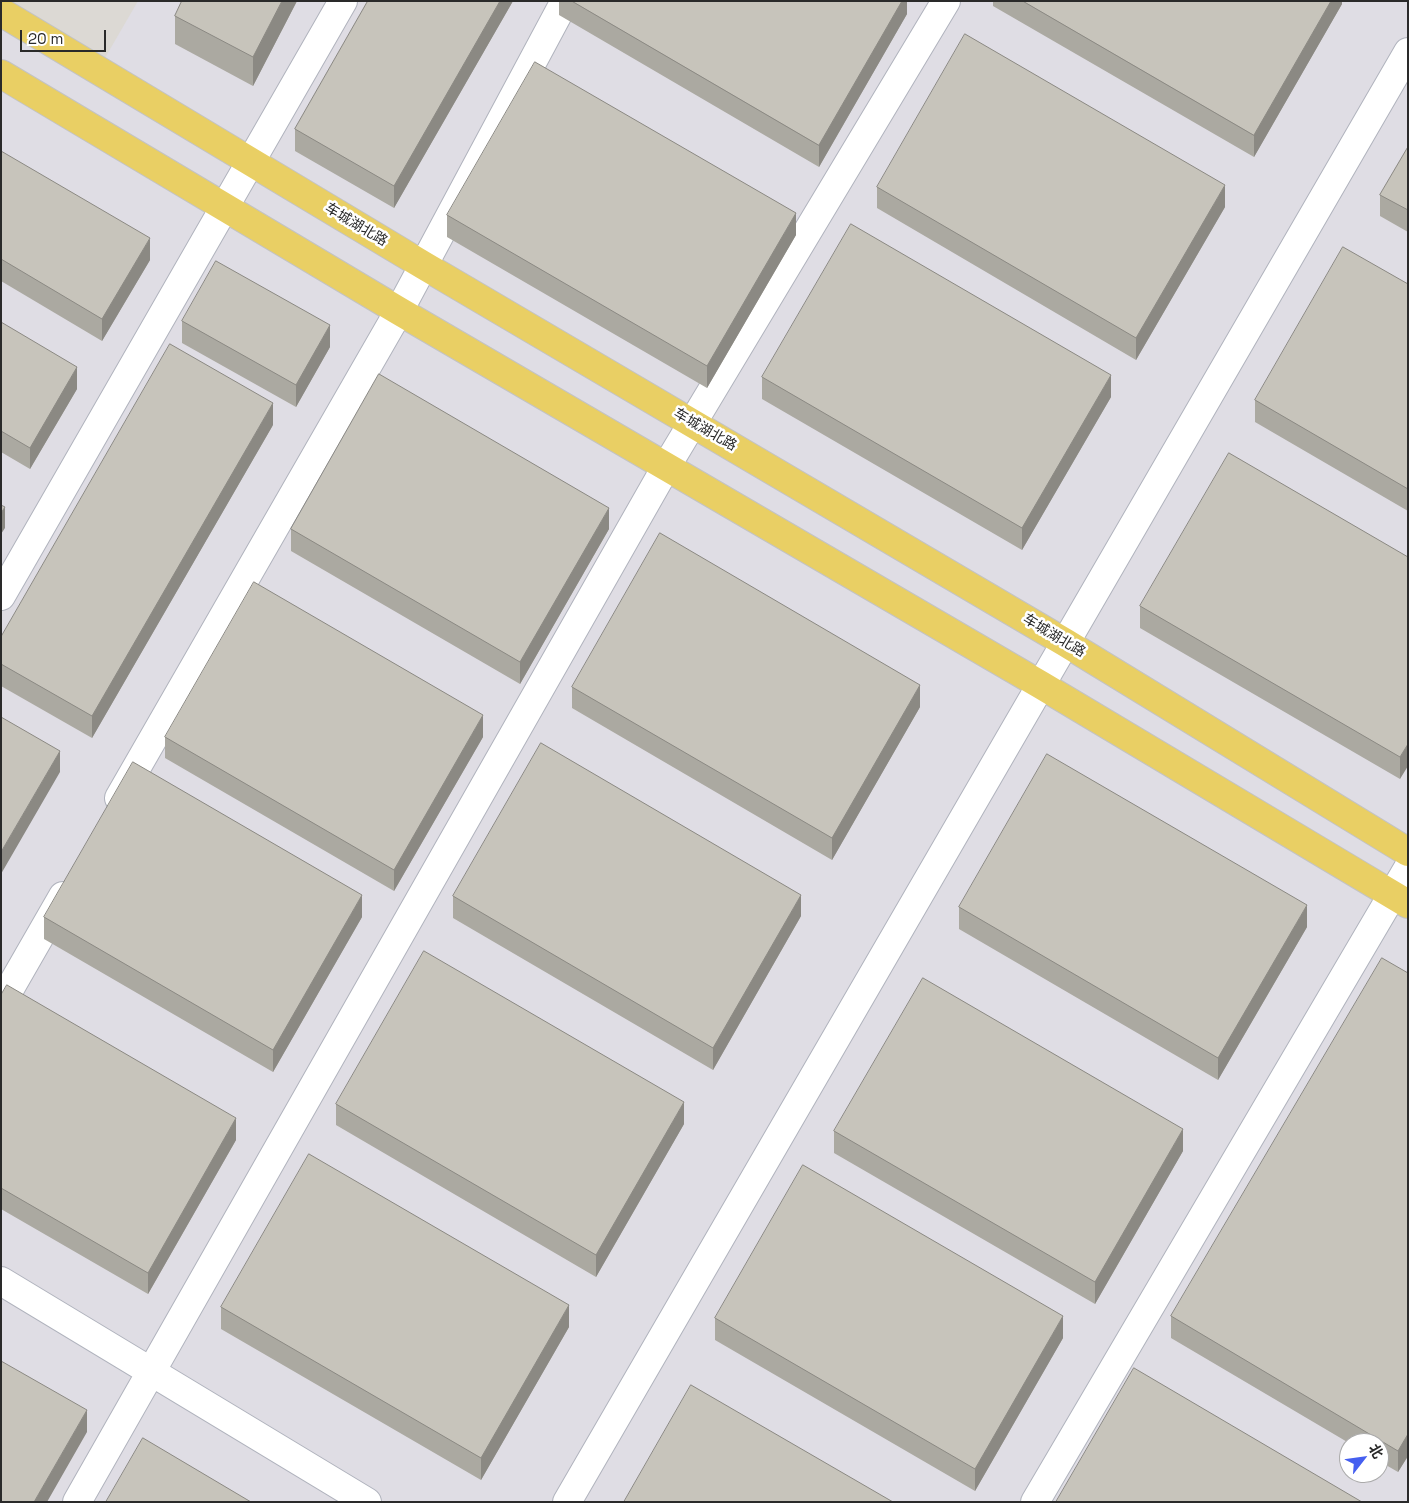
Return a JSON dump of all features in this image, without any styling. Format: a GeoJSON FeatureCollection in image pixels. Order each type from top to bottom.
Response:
{"type":"FeatureCollection","features":[{"type":"Feature","properties":{"kind":"main road","name":"车城湖北路"},"geometry":{"type":"LineString","coordinates":[[1,12],[423,265],[1066,643],[1408,852]]}},
{"type":"Feature","properties":{"kind":"main road"},"geometry":{"type":"LineString","coordinates":[[1,74],[224,208],[666,468],[1041,685],[1400,899]]}},
{"type":"Feature","properties":{"kind":"street"},"geometry":{"type":"LineString","coordinates":[[1,596],[343,1]]}},
{"type":"Feature","properties":{"kind":"street"},"geometry":{"type":"LineString","coordinates":[[106,822],[399,311],[565,1]]}},
{"type":"Feature","properties":{"kind":"street"},"geometry":{"type":"LineString","coordinates":[[77,1502],[666,468],[946,1]]}},
{"type":"Feature","properties":{"kind":"street"},"geometry":{"type":"LineString","coordinates":[[568,1502],[1408,52]]}},
{"type":"Feature","properties":{"kind":"street"},"geometry":{"type":"LineString","coordinates":[[1035,1502],[1400,899],[1408,868]]}},
{"type":"Feature","properties":{"kind":"street"},"geometry":{"type":"LineString","coordinates":[[1,1004],[76,874]]}},
{"type":"Feature","properties":{"kind":"street"},"geometry":{"type":"LineString","coordinates":[[1,1281],[368,1502]]}},
{"type":"Feature","properties":{"kind":"shaded area"},"geometry":{"type":"Polygon","coordinates":[[[1,1],[1408,1],[1408,1502],[1,1502],[1,1]]]}},
{"type":"Feature","properties":{"kind":"shaded area"},"geometry":{"type":"Polygon","coordinates":[[[1,1],[138,1],[98,70],[1,1]]]}},
{"type":"Feature","properties":{"kind":"building"},"geometry":{"type":"Polygon","coordinates":[[[182,1],[282,1],[253,57],[175,16],[182,1]]]}},
{"type":"Feature","properties":{"kind":"building"},"geometry":{"type":"Polygon","coordinates":[[[368,1],[500,1],[394,186],[295,129],[368,1]]]}},
{"type":"Feature","properties":{"kind":"building"},"geometry":{"type":"Polygon","coordinates":[[[572,1],[902,1],[819,145],[572,1]]]}},
{"type":"Feature","properties":{"kind":"building"},"geometry":{"type":"Polygon","coordinates":[[[1023,1],[1331,1],[1254,135],[1023,1]]]}},
{"type":"Feature","properties":{"kind":"building"},"geometry":{"type":"Polygon","coordinates":[[[965,34],[1225,185],[1136,338],[877,187],[965,34]]]}},
{"type":"Feature","properties":{"kind":"building"},"geometry":{"type":"Polygon","coordinates":[[[535,62],[796,213],[707,366],[447,215],[535,62]]]}},
{"type":"Feature","properties":{"kind":"building"},"geometry":{"type":"Polygon","coordinates":[[[1408,147],[1408,210],[1380,195],[1408,147]]]}},
{"type":"Feature","properties":{"kind":"building"},"geometry":{"type":"Polygon","coordinates":[[[1,151],[150,238],[102,319],[1,259],[1,151]]]}},
{"type":"Feature","properties":{"kind":"building"},"geometry":{"type":"Polygon","coordinates":[[[851,224],[1111,375],[1022,528],[762,377],[851,224]]]}},
{"type":"Feature","properties":{"kind":"building"},"geometry":{"type":"Polygon","coordinates":[[[1343,247],[1408,284],[1408,489],[1255,400],[1343,247]]]}},
{"type":"Feature","properties":{"kind":"building"},"geometry":{"type":"Polygon","coordinates":[[[216,261],[330,325],[296,385],[182,321],[216,261]]]}},
{"type":"Feature","properties":{"kind":"building"},"geometry":{"type":"Polygon","coordinates":[[[1,322],[77,367],[30,448],[1,431],[1,322]]]}},
{"type":"Feature","properties":{"kind":"building"},"geometry":{"type":"Polygon","coordinates":[[[170,344],[273,403],[92,716],[1,664],[1,637],[170,344]]]}},
{"type":"Feature","properties":{"kind":"building"},"geometry":{"type":"Polygon","coordinates":[[[379,374],[609,508],[520,662],[291,529],[379,374]]]}},
{"type":"Feature","properties":{"kind":"building"},"geometry":{"type":"Polygon","coordinates":[[[1229,453],[1408,557],[1408,744],[1400,757],[1140,606],[1229,453]]]}},
{"type":"Feature","properties":{"kind":"building"},"geometry":{"type":"Polygon","coordinates":[[[1,505],[5,507],[1,513],[1,505]]]}},
{"type":"Feature","properties":{"kind":"building"},"geometry":{"type":"Polygon","coordinates":[[[660,533],[920,685],[832,838],[572,687],[660,533]]]}},
{"type":"Feature","properties":{"kind":"building"},"geometry":{"type":"Polygon","coordinates":[[[254,582],[483,715],[394,870],[165,737],[254,582]]]}},
{"type":"Feature","properties":{"kind":"building"},"geometry":{"type":"Polygon","coordinates":[[[1,717],[60,751],[1,852],[1,717]]]}},
{"type":"Feature","properties":{"kind":"building"},"geometry":{"type":"Polygon","coordinates":[[[541,743],[801,895],[713,1048],[453,896],[541,743]]]}},
{"type":"Feature","properties":{"kind":"building"},"geometry":{"type":"Polygon","coordinates":[[[1047,754],[1307,905],[1218,1058],[959,907],[1047,754]]]}},
{"type":"Feature","properties":{"kind":"building"},"geometry":{"type":"Polygon","coordinates":[[[133,762],[362,895],[273,1050],[44,917],[133,762]]]}},
{"type":"Feature","properties":{"kind":"building"},"geometry":{"type":"Polygon","coordinates":[[[424,951],[684,1102],[596,1255],[336,1104],[424,951]]]}},
{"type":"Feature","properties":{"kind":"building"},"geometry":{"type":"Polygon","coordinates":[[[1382,958],[1408,973],[1408,1434],[1398,1451],[1389,1446],[1389,1433],[1368,1433],[1171,1316],[1382,958]]]}},
{"type":"Feature","properties":{"kind":"building"},"geometry":{"type":"Polygon","coordinates":[[[923,978],[1183,1129],[1095,1282],[834,1131],[923,978]]]}},
{"type":"Feature","properties":{"kind":"building"},"geometry":{"type":"Polygon","coordinates":[[[7,985],[236,1118],[148,1273],[1,1188],[1,995],[7,985]]]}},
{"type":"Feature","properties":{"kind":"building"},"geometry":{"type":"Polygon","coordinates":[[[309,1154],[569,1305],[481,1458],[221,1307],[309,1154]]]}},
{"type":"Feature","properties":{"kind":"building"},"geometry":{"type":"Polygon","coordinates":[[[803,1165],[1063,1316],[975,1469],[715,1318],[803,1165]]]}},
{"type":"Feature","properties":{"kind":"building"},"geometry":{"type":"Polygon","coordinates":[[[1,1361],[87,1410],[34,1502],[1,1502],[1,1361]]]}},
{"type":"Feature","properties":{"kind":"building"},"geometry":{"type":"Polygon","coordinates":[[[1134,1368],[1362,1502],[1056,1502],[1134,1368]]]}},
{"type":"Feature","properties":{"kind":"building"},"geometry":{"type":"Polygon","coordinates":[[[691,1385],[893,1502],[624,1502],[691,1385]]]}},
{"type":"Feature","properties":{"kind":"building"},"geometry":{"type":"Polygon","coordinates":[[[143,1438],[251,1502],[106,1502],[143,1438]]]}}]}
